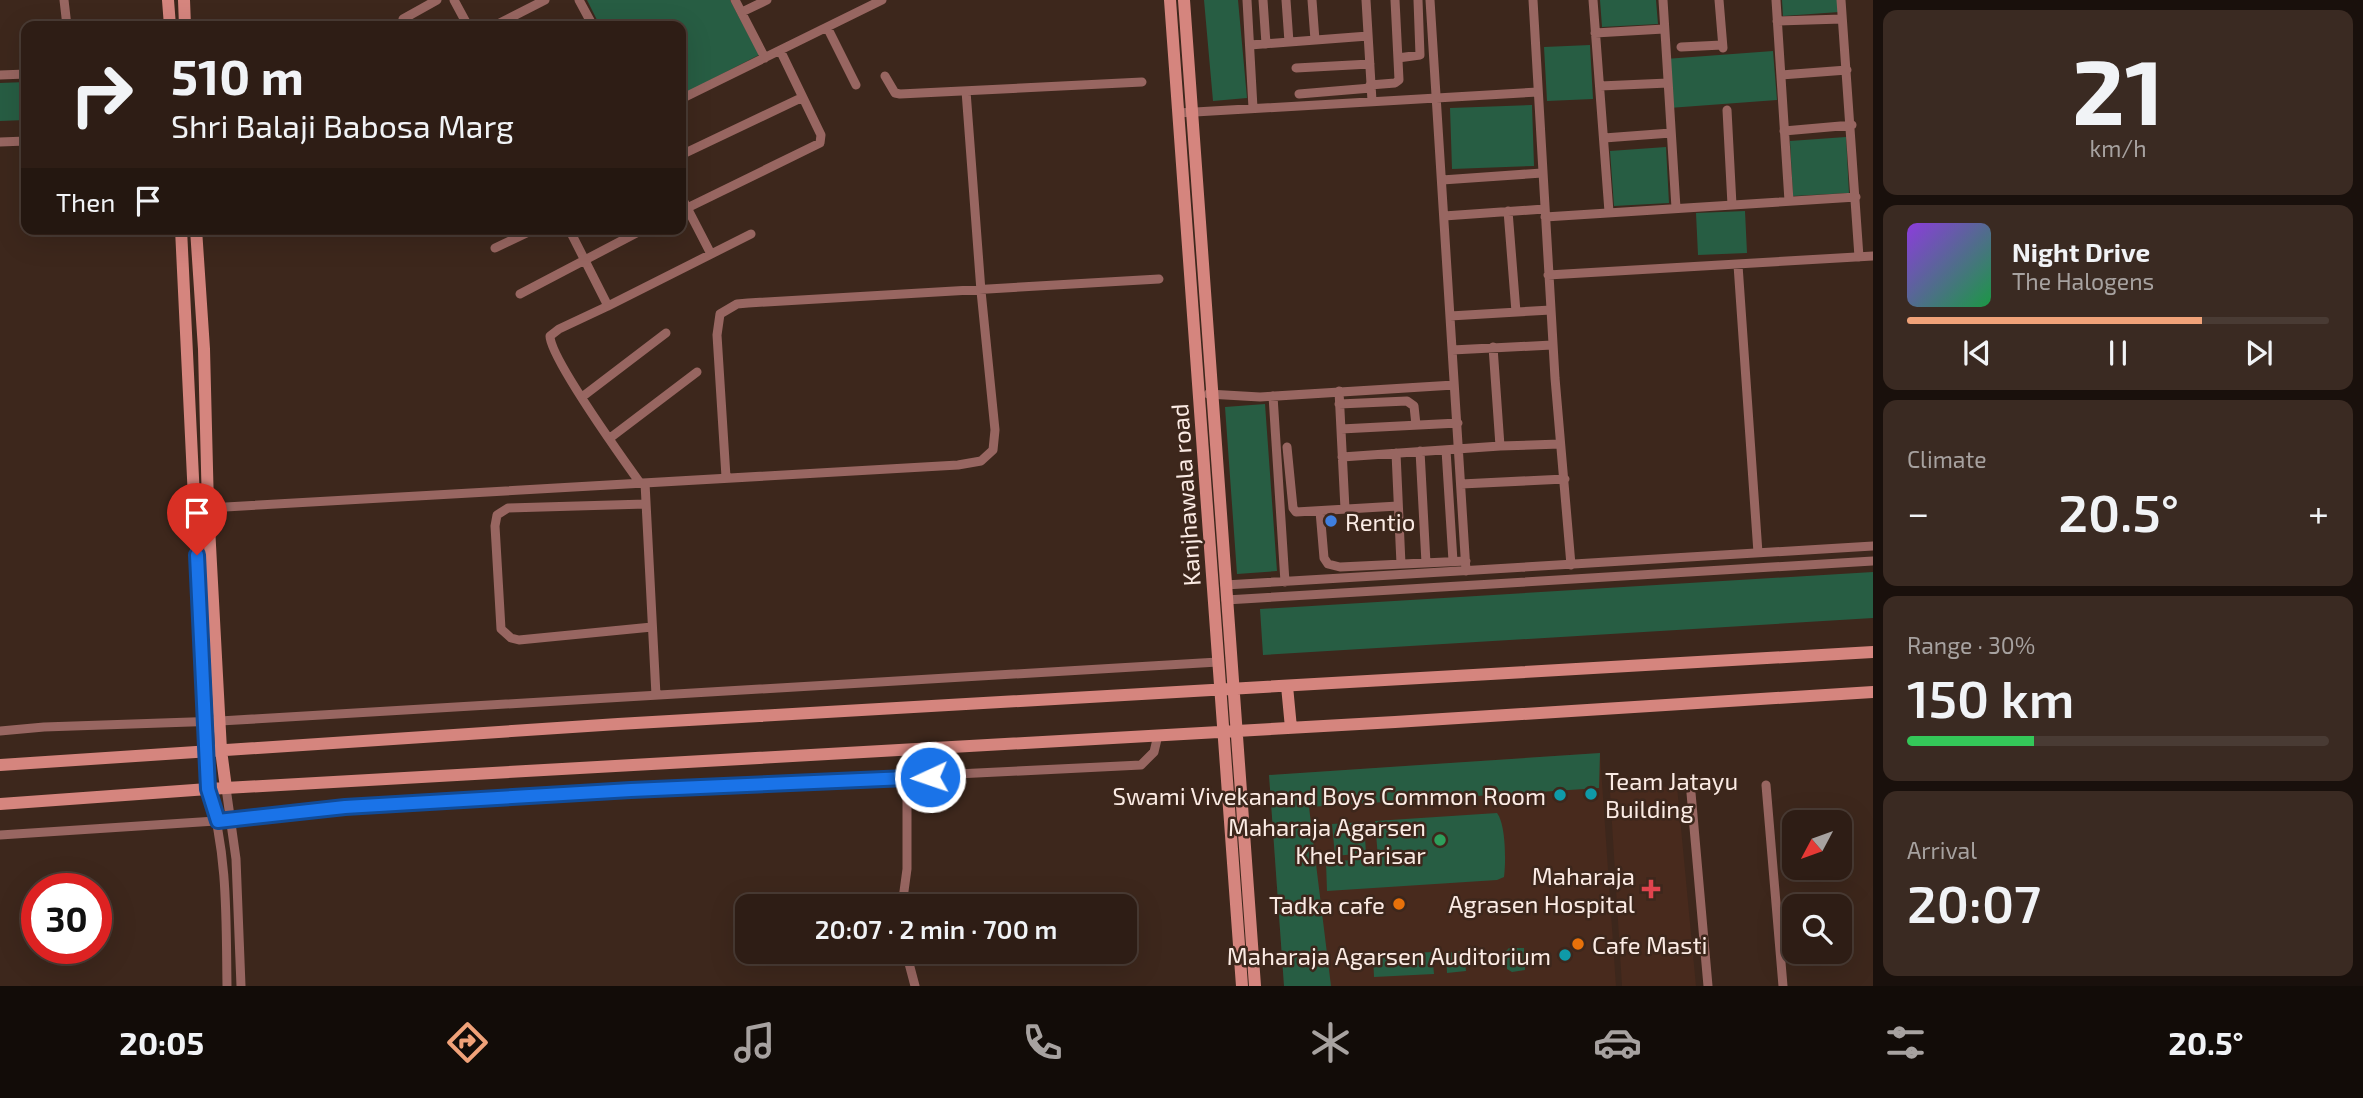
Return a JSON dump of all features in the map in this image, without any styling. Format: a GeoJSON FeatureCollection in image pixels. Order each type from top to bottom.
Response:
{"type":"FeatureCollection","features":[{"type":"Feature","properties":{"kind":"street"},"geometry":{"type":"LineString","coordinates":[[64,0],[66,21]]}},
{"type":"Feature","properties":{"kind":"street"},"geometry":{"type":"LineString","coordinates":[[168,0],[170,21]]}},
{"type":"Feature","properties":{"kind":"street"},"geometry":{"type":"LineString","coordinates":[[184,0],[185,21]]}},
{"type":"Feature","properties":{"kind":"street"},"geometry":{"type":"LineString","coordinates":[[403,19],[437,0]]}},
{"type":"Feature","properties":{"kind":"street"},"geometry":{"type":"LineString","coordinates":[[454,0],[465,21]]}},
{"type":"Feature","properties":{"kind":"street"},"geometry":{"type":"LineString","coordinates":[[504,21],[545,0]]}},
{"type":"Feature","properties":{"kind":"street"},"geometry":{"type":"LineString","coordinates":[[579,0],[590,21]]}},
{"type":"Feature","properties":{"kind":"street"},"geometry":{"type":"LineString","coordinates":[[735,0],[765,58]]}},
{"type":"Feature","properties":{"kind":"street"},"geometry":{"type":"LineString","coordinates":[[742,12],[768,0]]}},
{"type":"Feature","properties":{"kind":"street"},"geometry":{"type":"LineString","coordinates":[[686,97],[882,0]]}},
{"type":"Feature","properties":{"kind":"street","name":"Kanjhawala road"},"geometry":{"type":"LineString","coordinates":[[1170,0],[1178,113],[1225,585],[1226,688],[1255,986]]}},
{"type":"Feature","properties":{"kind":"street","name":"Kanjhawala road"},"geometry":{"type":"LineString","coordinates":[[1184,0],[1192,112],[1218,662],[1226,688]]}},
{"type":"Feature","properties":{"kind":"street"},"geometry":{"type":"LineString","coordinates":[[1247,0],[1253,108]]}},
{"type":"Feature","properties":{"kind":"street"},"geometry":{"type":"LineString","coordinates":[[1263,0],[1266,44]]}},
{"type":"Feature","properties":{"kind":"street"},"geometry":{"type":"LineString","coordinates":[[1286,0],[1289,42]]}},
{"type":"Feature","properties":{"kind":"street"},"geometry":{"type":"LineString","coordinates":[[1312,0],[1315,40]]}},
{"type":"Feature","properties":{"kind":"street"},"geometry":{"type":"LineString","coordinates":[[1366,0],[1372,102]]}},
{"type":"Feature","properties":{"kind":"street"},"geometry":{"type":"LineString","coordinates":[[1299,94],[1397,82],[1395,0]]}},
{"type":"Feature","properties":{"kind":"street"},"geometry":{"type":"LineString","coordinates":[[1398,58],[1420,55],[1418,0]]}},
{"type":"Feature","properties":{"kind":"street"},"geometry":{"type":"LineString","coordinates":[[1430,0],[1466,566]]}},
{"type":"Feature","properties":{"kind":"street"},"geometry":{"type":"LineString","coordinates":[[1533,0],[1552,345],[1571,565]]}},
{"type":"Feature","properties":{"kind":"street"},"geometry":{"type":"LineString","coordinates":[[1593,0],[1609,212]]}},
{"type":"Feature","properties":{"kind":"street"},"geometry":{"type":"LineString","coordinates":[[1663,0],[1676,208]]}},
{"type":"Feature","properties":{"kind":"street"},"geometry":{"type":"LineString","coordinates":[[1681,47],[1723,47],[1719,0]]}},
{"type":"Feature","properties":{"kind":"street"},"geometry":{"type":"LineString","coordinates":[[1776,0],[1789,201]]}},
{"type":"Feature","properties":{"kind":"street"},"geometry":{"type":"LineString","coordinates":[[1842,0],[1859,257]]}},
{"type":"Feature","properties":{"kind":"street"},"geometry":{"type":"LineString","coordinates":[[1777,21],[1842,19]]}},
{"type":"Feature","properties":{"kind":"street"},"geometry":{"type":"LineString","coordinates":[[827,27],[856,85]]}},
{"type":"Feature","properties":{"kind":"street"},"geometry":{"type":"LineString","coordinates":[[1595,33],[1664,29]]}},
{"type":"Feature","properties":{"kind":"street"},"geometry":{"type":"LineString","coordinates":[[1250,45],[1368,36]]}},
{"type":"Feature","properties":{"kind":"street"},"geometry":{"type":"LineString","coordinates":[[686,209],[818,145],[822,140],[780,50]]}},
{"type":"Feature","properties":{"kind":"street"},"geometry":{"type":"LineString","coordinates":[[1296,68],[1370,64]]}},
{"type":"Feature","properties":{"kind":"street"},"geometry":{"type":"LineString","coordinates":[[1781,75],[1847,70]]}},
{"type":"Feature","properties":{"kind":"street"},"geometry":{"type":"LineString","coordinates":[[0,75],[21,74]]}},
{"type":"Feature","properties":{"kind":"street"},"geometry":{"type":"LineString","coordinates":[[885,76],[898,94],[1142,82]]}},
{"type":"Feature","properties":{"kind":"street"},"geometry":{"type":"LineString","coordinates":[[1600,86],[1668,83]]}},
{"type":"Feature","properties":{"kind":"street"},"geometry":{"type":"LineString","coordinates":[[208,508],[958,465],[986,458],[993,450],[995,430],[981,291],[966,91]]}},
{"type":"Feature","properties":{"kind":"street"},"geometry":{"type":"LineString","coordinates":[[1178,113],[1538,92]]}},
{"type":"Feature","properties":{"kind":"street"},"geometry":{"type":"LineString","coordinates":[[686,153],[801,98]]}},
{"type":"Feature","properties":{"kind":"street"},"geometry":{"type":"LineString","coordinates":[[1727,110],[1732,205]]}},
{"type":"Feature","properties":{"kind":"street"},"geometry":{"type":"LineString","coordinates":[[1784,131],[1852,125]]}},
{"type":"Feature","properties":{"kind":"street"},"geometry":{"type":"LineString","coordinates":[[1604,138],[1671,133]]}},
{"type":"Feature","properties":{"kind":"street"},"geometry":{"type":"LineString","coordinates":[[0,142],[21,141]]}},
{"type":"Feature","properties":{"kind":"street"},"geometry":{"type":"LineString","coordinates":[[1442,180],[1542,173]]}},
{"type":"Feature","properties":{"kind":"street"},"geometry":{"type":"LineString","coordinates":[[1444,216],[1507,211],[1609,212],[1856,197]]}},
{"type":"Feature","properties":{"kind":"street"},"geometry":{"type":"LineString","coordinates":[[1507,211],[1516,312]]}},
{"type":"Feature","properties":{"kind":"street"},"geometry":{"type":"LineString","coordinates":[[686,213],[711,254]]}},
{"type":"Feature","properties":{"kind":"street"},"geometry":{"type":"LineString","coordinates":[[656,695],[643,483],[582,397],[554,350],[550,336],[559,329],[751,234]]}},
{"type":"Feature","properties":{"kind":"street"},"geometry":{"type":"LineString","coordinates":[[181,235],[205,750],[208,789],[218,821],[225,887],[227,986]]}},
{"type":"Feature","properties":{"kind":"street"},"geometry":{"type":"LineString","coordinates":[[196,235],[204,349],[208,508],[221,750],[236,859],[241,986]]}},
{"type":"Feature","properties":{"kind":"street"},"geometry":{"type":"LineString","coordinates":[[495,248],[522,235]]}},
{"type":"Feature","properties":{"kind":"street"},"geometry":{"type":"LineString","coordinates":[[572,235],[608,306]]}},
{"type":"Feature","properties":{"kind":"street"},"geometry":{"type":"LineString","coordinates":[[520,294],[632,235]]}},
{"type":"Feature","properties":{"kind":"street"},"geometry":{"type":"LineString","coordinates":[[1548,275],[1873,256]]}},
{"type":"Feature","properties":{"kind":"street"},"geometry":{"type":"LineString","coordinates":[[1738,265],[1758,553]]}},
{"type":"Feature","properties":{"kind":"street"},"geometry":{"type":"LineString","coordinates":[[726,477],[718,319],[724,311],[737,304],[1159,279]]}},
{"type":"Feature","properties":{"kind":"street"},"geometry":{"type":"LineString","coordinates":[[1450,316],[1551,310]]}},
{"type":"Feature","properties":{"kind":"street"},"geometry":{"type":"LineString","coordinates":[[582,397],[666,332]]}},
{"type":"Feature","properties":{"kind":"street"},"geometry":{"type":"LineString","coordinates":[[1452,350],[1552,345]]}},
{"type":"Feature","properties":{"kind":"street"},"geometry":{"type":"LineString","coordinates":[[1493,347],[1500,446]]}},
{"type":"Feature","properties":{"kind":"street"},"geometry":{"type":"LineString","coordinates":[[610,438],[697,372]]}},
{"type":"Feature","properties":{"kind":"street"},"geometry":{"type":"LineString","coordinates":[[1205,394],[1273,396],[1454,385]]}},
{"type":"Feature","properties":{"kind":"street"},"geometry":{"type":"LineString","coordinates":[[1339,391],[1345,509]]}},
{"type":"Feature","properties":{"kind":"street"},"geometry":{"type":"LineString","coordinates":[[1273,396],[1284,582]]}},
{"type":"Feature","properties":{"kind":"street"},"geometry":{"type":"LineString","coordinates":[[1339,404],[1406,401],[1414,406],[1416,425]]}},
{"type":"Feature","properties":{"kind":"street"},"geometry":{"type":"LineString","coordinates":[[1341,429],[1458,423]]}},
{"type":"Feature","properties":{"kind":"street"},"geometry":{"type":"LineString","coordinates":[[1342,457],[1560,444]]}},
{"type":"Feature","properties":{"kind":"street"},"geometry":{"type":"LineString","coordinates":[[1287,447],[1294,510],[1300,513],[1398,506]]}},
{"type":"Feature","properties":{"kind":"street"},"geometry":{"type":"LineString","coordinates":[[1446,450],[1453,561]]}},
{"type":"Feature","properties":{"kind":"street"},"geometry":{"type":"LineString","coordinates":[[1420,452],[1426,563]]}},
{"type":"Feature","properties":{"kind":"street"},"geometry":{"type":"LineString","coordinates":[[1396,453],[1401,564]]}},
{"type":"Feature","properties":{"kind":"street"},"geometry":{"type":"LineString","coordinates":[[1461,484],[1565,479]]}},
{"type":"Feature","properties":{"kind":"street"},"geometry":{"type":"LineString","coordinates":[[646,504],[508,508],[496,514],[495,526],[501,629],[511,638],[532,639],[652,627]]}},
{"type":"Feature","properties":{"kind":"street"},"geometry":{"type":"LineString","coordinates":[[1320,511],[1324,558],[1328,564],[1340,567],[1453,561],[1466,566]]}},
{"type":"Feature","properties":{"kind":"street"},"geometry":{"type":"LineString","coordinates":[[1225,585],[1466,566],[1571,565],[1873,546]]}},
{"type":"Feature","properties":{"kind":"street"},"geometry":{"type":"LineString","coordinates":[[1226,600],[1873,561]]}},
{"type":"Feature","properties":{"kind":"street"},"geometry":{"type":"LineString","coordinates":[[0,765],[205,750],[1226,688],[1394,681],[1873,652]]}},
{"type":"Feature","properties":{"kind":"street"},"geometry":{"type":"LineString","coordinates":[[0,731],[220,721],[1218,662]]}},
{"type":"Feature","properties":{"kind":"street"},"geometry":{"type":"LineString","coordinates":[[1287,686],[1291,728]]}},
{"type":"Feature","properties":{"kind":"street"},"geometry":{"type":"LineString","coordinates":[[0,804],[208,789],[1158,736],[1873,692]]}},
{"type":"Feature","properties":{"kind":"street","name":"Kanjhawala road"},"geometry":{"type":"LineString","coordinates":[[1230,731],[1242,986]]}},
{"type":"Feature","properties":{"kind":"street"},"geometry":{"type":"LineString","coordinates":[[0,835],[231,820],[345,807],[1141,765],[1154,752],[1158,736]]}},
{"type":"Feature","properties":{"kind":"street"},"geometry":{"type":"LineString","coordinates":[[904,894],[907,869],[907,778]]}},
{"type":"Feature","properties":{"kind":"street"},"geometry":{"type":"LineString","coordinates":[[1766,785],[1783,986]]}},
{"type":"Feature","properties":{"kind":"street"},"geometry":{"type":"LineString","coordinates":[[1691,793],[1708,986]]}},
{"type":"Feature","properties":{"kind":"street"},"geometry":{"type":"LineString","coordinates":[[909,964],[915,986]]}},
{"type":"Feature","properties":{"kind":"shaded area"},"geometry":{"type":"Polygon","coordinates":[[[1600,753],[1616,986],[1284,986],[1269,775],[1600,753]]]}},
{"type":"Feature","properties":{"kind":"shaded area","name":"Maharaja Agrasen Hospital"},"geometry":{"type":"Polygon","coordinates":[[[1677,786],[1696,986],[1622,986],[1610,791],[1677,786]]]}},
{"type":"Feature","properties":{"kind":"green space"},"geometry":{"type":"Polygon","coordinates":[[[587,0],[730,0],[759,55],[686,92],[686,21],[598,21],[587,0]]]}},
{"type":"Feature","properties":{"kind":"green space"},"geometry":{"type":"Polygon","coordinates":[[[1204,0],[1238,0],[1247,98],[1213,101],[1204,0]]]}},
{"type":"Feature","properties":{"kind":"green space"},"geometry":{"type":"Polygon","coordinates":[[[1600,0],[1656,0],[1658,24],[1602,27],[1600,0]]]}},
{"type":"Feature","properties":{"kind":"green space"},"geometry":{"type":"Polygon","coordinates":[[[1782,0],[1838,0],[1839,12],[1783,16],[1782,0]]]}},
{"type":"Feature","properties":{"kind":"green space"},"geometry":{"type":"Polygon","coordinates":[[[1590,45],[1593,99],[1547,101],[1544,47],[1590,45]]]}},
{"type":"Feature","properties":{"kind":"green space"},"geometry":{"type":"Polygon","coordinates":[[[1773,51],[1777,100],[1669,108],[1665,59],[1773,51]]]}},
{"type":"Feature","properties":{"kind":"green space"},"geometry":{"type":"Polygon","coordinates":[[[21,82],[21,120],[0,121],[0,83],[21,82]]]}},
{"type":"Feature","properties":{"kind":"green space"},"geometry":{"type":"Polygon","coordinates":[[[1532,105],[1534,166],[1452,169],[1450,108],[1532,105]]]}},
{"type":"Feature","properties":{"kind":"green space"},"geometry":{"type":"Polygon","coordinates":[[[1846,137],[1849,193],[1793,196],[1790,141],[1846,137]]]}},
{"type":"Feature","properties":{"kind":"green space"},"geometry":{"type":"Polygon","coordinates":[[[1666,147],[1669,203],[1614,206],[1610,151],[1666,147]]]}},
{"type":"Feature","properties":{"kind":"green space"},"geometry":{"type":"Polygon","coordinates":[[[1745,211],[1747,253],[1698,255],[1696,213],[1745,211]]]}},
{"type":"Feature","properties":{"kind":"green space"},"geometry":{"type":"Polygon","coordinates":[[[1265,404],[1277,571],[1237,574],[1225,407],[1265,404]]]}},
{"type":"Feature","properties":{"kind":"green space"},"geometry":{"type":"Polygon","coordinates":[[[1873,572],[1873,618],[1263,655],[1260,609],[1873,572]]]}},
{"type":"Feature","properties":{"kind":"green space"},"geometry":{"type":"Polygon","coordinates":[[[1600,753],[1599,788],[1309,807],[1331,986],[1284,986],[1269,775],[1600,753]]]}},
{"type":"Feature","properties":{"kind":"green space","name":"Maharaja Agarsen Khel Parisar"},"geometry":{"type":"Polygon","coordinates":[[[1497,813],[1504,835],[1504,877],[1497,880],[1327,891],[1326,862],[1378,858],[1375,821],[1497,813]]]}},
{"type":"Feature","properties":{"kind":"green space"},"geometry":{"type":"Polygon","coordinates":[[[1364,822],[1366,853],[1335,856],[1332,824],[1364,822]]]}},
{"type":"Feature","properties":{"kind":"green space"},"geometry":{"type":"Polygon","coordinates":[[[1509,948],[1524,948],[1525,970],[1512,972],[1507,969],[1506,951],[1509,948]]]}},
{"type":"Feature","properties":{"kind":"green space"},"geometry":{"type":"Polygon","coordinates":[[[1464,951],[1466,971],[1447,973],[1446,953],[1464,951]]]}},
{"type":"Feature","properties":{"kind":"green space"},"geometry":{"type":"Polygon","coordinates":[[[1432,952],[1434,974],[1374,977],[1373,955],[1432,952]]]}},
{"type":"Feature","properties":{"kind":"place","name":"Rentio"},"geometry":{"type":"Point","coordinates":[1331,521]}},
{"type":"Feature","properties":{"kind":"place","name":"Team Jatayu Building"},"geometry":{"type":"Point","coordinates":[1591,794]}},
{"type":"Feature","properties":{"kind":"place","name":"Swami Vivekanand Boys Common Room"},"geometry":{"type":"Point","coordinates":[1560,795]}},
{"type":"Feature","properties":{"kind":"place","name":"Maharaja Agarsen Khel Parisar"},"geometry":{"type":"Point","coordinates":[1440,840]}},
{"type":"Feature","properties":{"kind":"place","name":"Maharaja Agrasen Hospital"},"geometry":{"type":"Point","coordinates":[1651,889]}},
{"type":"Feature","properties":{"kind":"place","name":"Tadka cafe"},"geometry":{"type":"Point","coordinates":[1399,904]}},
{"type":"Feature","properties":{"kind":"place","name":"Cafe Masti"},"geometry":{"type":"Point","coordinates":[1578,944]}},
{"type":"Feature","properties":{"kind":"place","name":"Maharaja Agarsen Auditorium"},"geometry":{"type":"Point","coordinates":[1565,955]}},
{"type":"Feature","properties":{"kind":"route"},"geometry":{"type":"LineString","coordinates":[[197,555],[208,789],[218,821],[345,807],[631,790],[930,777]]}}]}
